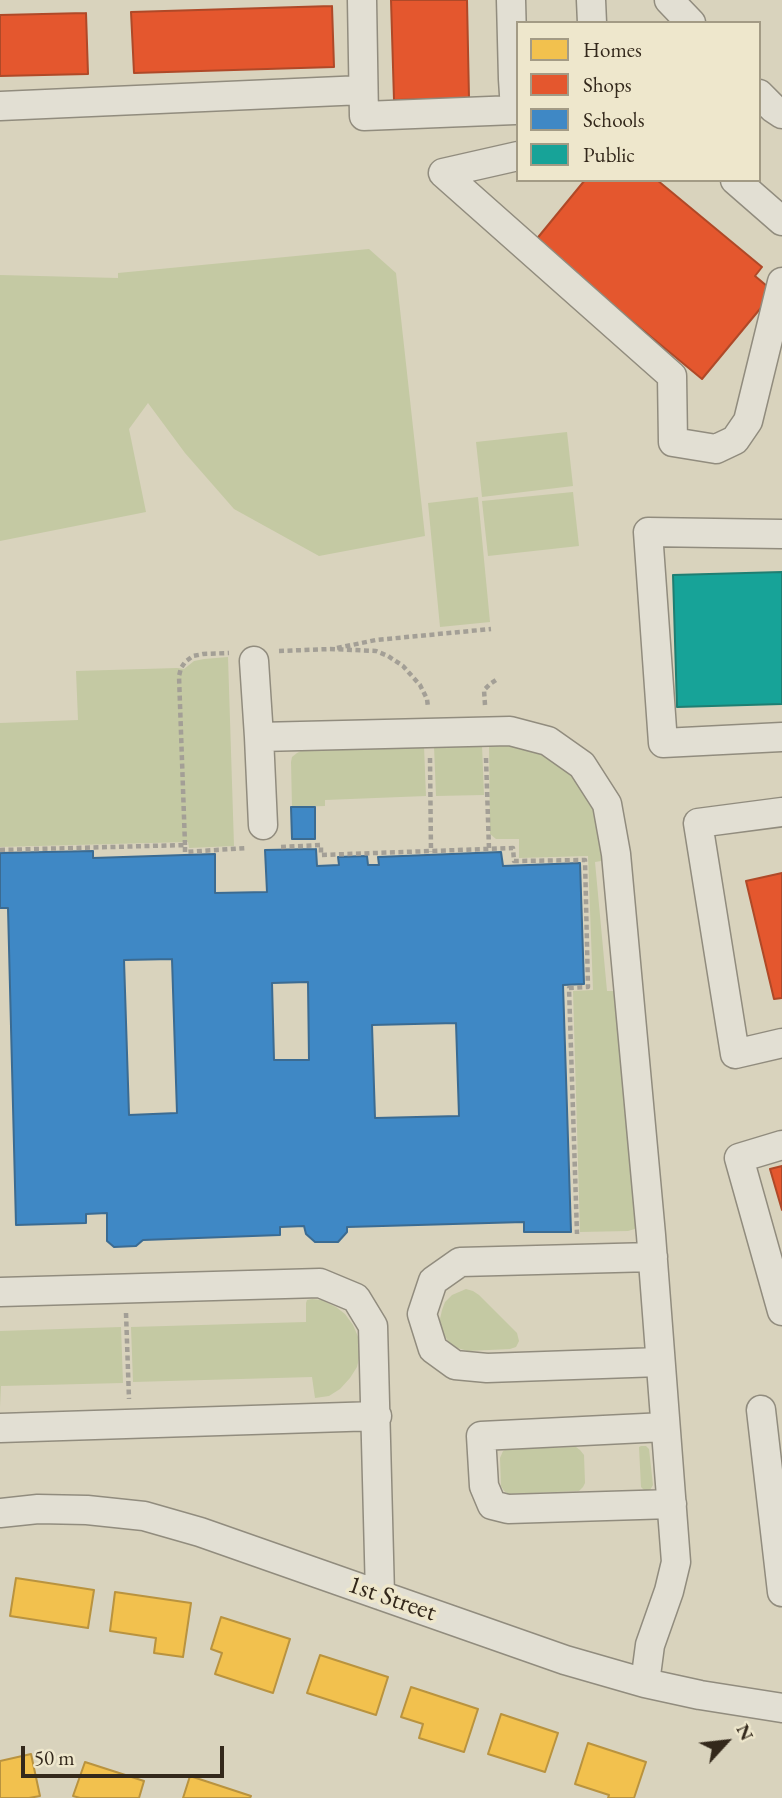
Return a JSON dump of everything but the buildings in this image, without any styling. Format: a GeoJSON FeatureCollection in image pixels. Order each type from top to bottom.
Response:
{"type":"FeatureCollection","features":[{"type":"Feature","properties":{"kind":"street"},"geometry":{"type":"LineString","coordinates":[[362,0],[364,116],[515,110],[516,79],[511,0]]}},
{"type":"Feature","properties":{"kind":"street"},"geometry":{"type":"LineString","coordinates":[[591,0],[592,21]]}},
{"type":"Feature","properties":{"kind":"street"},"geometry":{"type":"LineString","coordinates":[[669,0],[689,21]]}},
{"type":"Feature","properties":{"kind":"street"},"geometry":{"type":"LineString","coordinates":[[0,106],[363,90]]}},
{"type":"Feature","properties":{"kind":"street"},"geometry":{"type":"LineString","coordinates":[[761,96],[782,114]]}},
{"type":"Feature","properties":{"kind":"street"},"geometry":{"type":"LineString","coordinates":[[516,156],[443,173],[671,376],[673,442],[716,449],[735,440],[748,421],[782,282]]}},
{"type":"Feature","properties":{"kind":"street"},"geometry":{"type":"LineString","coordinates":[[737,182],[782,221]]}},
{"type":"Feature","properties":{"kind":"street"},"geometry":{"type":"LineString","coordinates":[[782,534],[648,532],[663,743],[782,737]]}},
{"type":"Feature","properties":{"kind":"street"},"geometry":{"type":"LineString","coordinates":[[254,661],[264,840]]}},
{"type":"Feature","properties":{"kind":"street"},"geometry":{"type":"LineString","coordinates":[[259,737],[510,731],[548,741],[582,765],[607,804],[616,853],[653,1257],[676,1562],[650,1645],[645,1683]]}},
{"type":"Feature","properties":{"kind":"street"},"geometry":{"type":"LineString","coordinates":[[782,812],[698,824],[735,1054],[782,1043]]}},
{"type":"Feature","properties":{"kind":"street"},"geometry":{"type":"LineString","coordinates":[[782,1144],[739,1158],[782,1311]]}},
{"type":"Feature","properties":{"kind":"street"},"geometry":{"type":"LineString","coordinates":[[653,1257],[460,1262],[433,1281],[422,1314],[433,1349],[455,1365],[487,1368],[660,1362]]}},
{"type":"Feature","properties":{"kind":"street"},"geometry":{"type":"LineString","coordinates":[[0,1293],[320,1283],[356,1298],[373,1326],[380,1595]]}},
{"type":"Feature","properties":{"kind":"street"},"geometry":{"type":"LineString","coordinates":[[761,1410],[782,1592]]}},
{"type":"Feature","properties":{"kind":"street"},"geometry":{"type":"LineString","coordinates":[[0,1428],[377,1416]]}},
{"type":"Feature","properties":{"kind":"street"},"geometry":{"type":"LineString","coordinates":[[665,1427],[481,1436],[484,1486],[492,1505],[508,1509],[672,1504]]}},
{"type":"Feature","properties":{"kind":"street","name":"1st Street"},"geometry":{"type":"LineString","coordinates":[[0,1513],[38,1509],[87,1510],[144,1516],[200,1532],[565,1660],[645,1683],[782,1708]]}},
{"type":"Feature","properties":{"kind":"path"},"geometry":{"type":"LineString","coordinates":[[452,626],[452,633]]}},
{"type":"Feature","properties":{"kind":"path"},"geometry":{"type":"LineString","coordinates":[[330,649],[376,640],[491,629]]}},
{"type":"Feature","properties":{"kind":"path"},"geometry":{"type":"LineString","coordinates":[[485,718],[484,691],[496,680]]}},
{"type":"Feature","properties":{"kind":"path"},"geometry":{"type":"LineString","coordinates":[[430,755],[434,838],[431,852]]}},
{"type":"Feature","properties":{"kind":"path"},"geometry":{"type":"LineString","coordinates":[[486,756],[489,849]]}},
{"type":"Feature","properties":{"kind":"path"},"geometry":{"type":"LineString","coordinates":[[0,850],[185,845],[185,852],[264,840],[321,845],[321,855],[513,848],[513,861],[585,860],[588,987],[569,988],[577,1237]]}},
{"type":"Feature","properties":{"kind":"path"},"geometry":{"type":"LineString","coordinates":[[126,1327],[129,1382]]}},
{"type":"Feature","properties":{"kind":"green space"},"geometry":{"type":"Polygon","coordinates":[[[369,249],[396,273],[425,536],[319,556],[234,509],[185,453],[148,403],[129,429],[146,512],[0,541],[0,275],[118,278],[118,273],[369,249]]]}},
{"type":"Feature","properties":{"kind":"green space"},"geometry":{"type":"Polygon","coordinates":[[[567,432],[573,486],[482,497],[476,442],[567,432]]]}},
{"type":"Feature","properties":{"kind":"green space"},"geometry":{"type":"Polygon","coordinates":[[[573,492],[579,546],[488,556],[482,501],[573,492]]]}},
{"type":"Feature","properties":{"kind":"green space"},"geometry":{"type":"Polygon","coordinates":[[[478,497],[490,622],[440,627],[428,503],[478,497]]]}},
{"type":"Feature","properties":{"kind":"green space"},"geometry":{"type":"Polygon","coordinates":[[[228,657],[234,846],[189,848],[188,842],[0,847],[0,723],[78,720],[76,671],[184,669],[194,661],[228,657]]]}},
{"type":"Feature","properties":{"kind":"green space"},"geometry":{"type":"Polygon","coordinates":[[[489,743],[502,743],[537,751],[555,761],[575,778],[588,796],[597,816],[604,855],[601,861],[595,862],[607,991],[616,993],[638,1228],[628,1231],[580,1232],[573,991],[593,990],[588,856],[519,858],[519,839],[496,839],[490,834],[489,743]]]}},
{"type":"Feature","properties":{"kind":"green space"},"geometry":{"type":"Polygon","coordinates":[[[482,745],[484,795],[436,796],[434,746],[482,745]]]}},
{"type":"Feature","properties":{"kind":"green space"},"geometry":{"type":"Polygon","coordinates":[[[424,746],[426,796],[325,800],[325,806],[292,807],[291,762],[292,757],[303,750],[424,746]]]}},
{"type":"Feature","properties":{"kind":"green space"},"geometry":{"type":"Polygon","coordinates":[[[466,1289],[479,1295],[517,1333],[519,1341],[516,1347],[468,1351],[449,1342],[440,1326],[442,1310],[452,1295],[466,1289]]]}},
{"type":"Feature","properties":{"kind":"green space"},"geometry":{"type":"Polygon","coordinates":[[[312,1299],[322,1300],[345,1314],[359,1339],[357,1367],[340,1389],[329,1396],[315,1398],[312,1377],[133,1382],[131,1327],[306,1322],[306,1303],[312,1299]]]}},
{"type":"Feature","properties":{"kind":"green space"},"geometry":{"type":"Polygon","coordinates":[[[121,1327],[123,1383],[1,1386],[0,1407],[0,1331],[121,1327]]]}},
{"type":"Feature","properties":{"kind":"green space"},"geometry":{"type":"Polygon","coordinates":[[[641,1446],[649,1449],[653,1485],[650,1490],[641,1487],[641,1446]]]}},
{"type":"Feature","properties":{"kind":"green space"},"geometry":{"type":"Polygon","coordinates":[[[576,1447],[584,1455],[585,1483],[579,1491],[509,1494],[501,1486],[500,1458],[503,1451],[576,1447]]]}}]}
